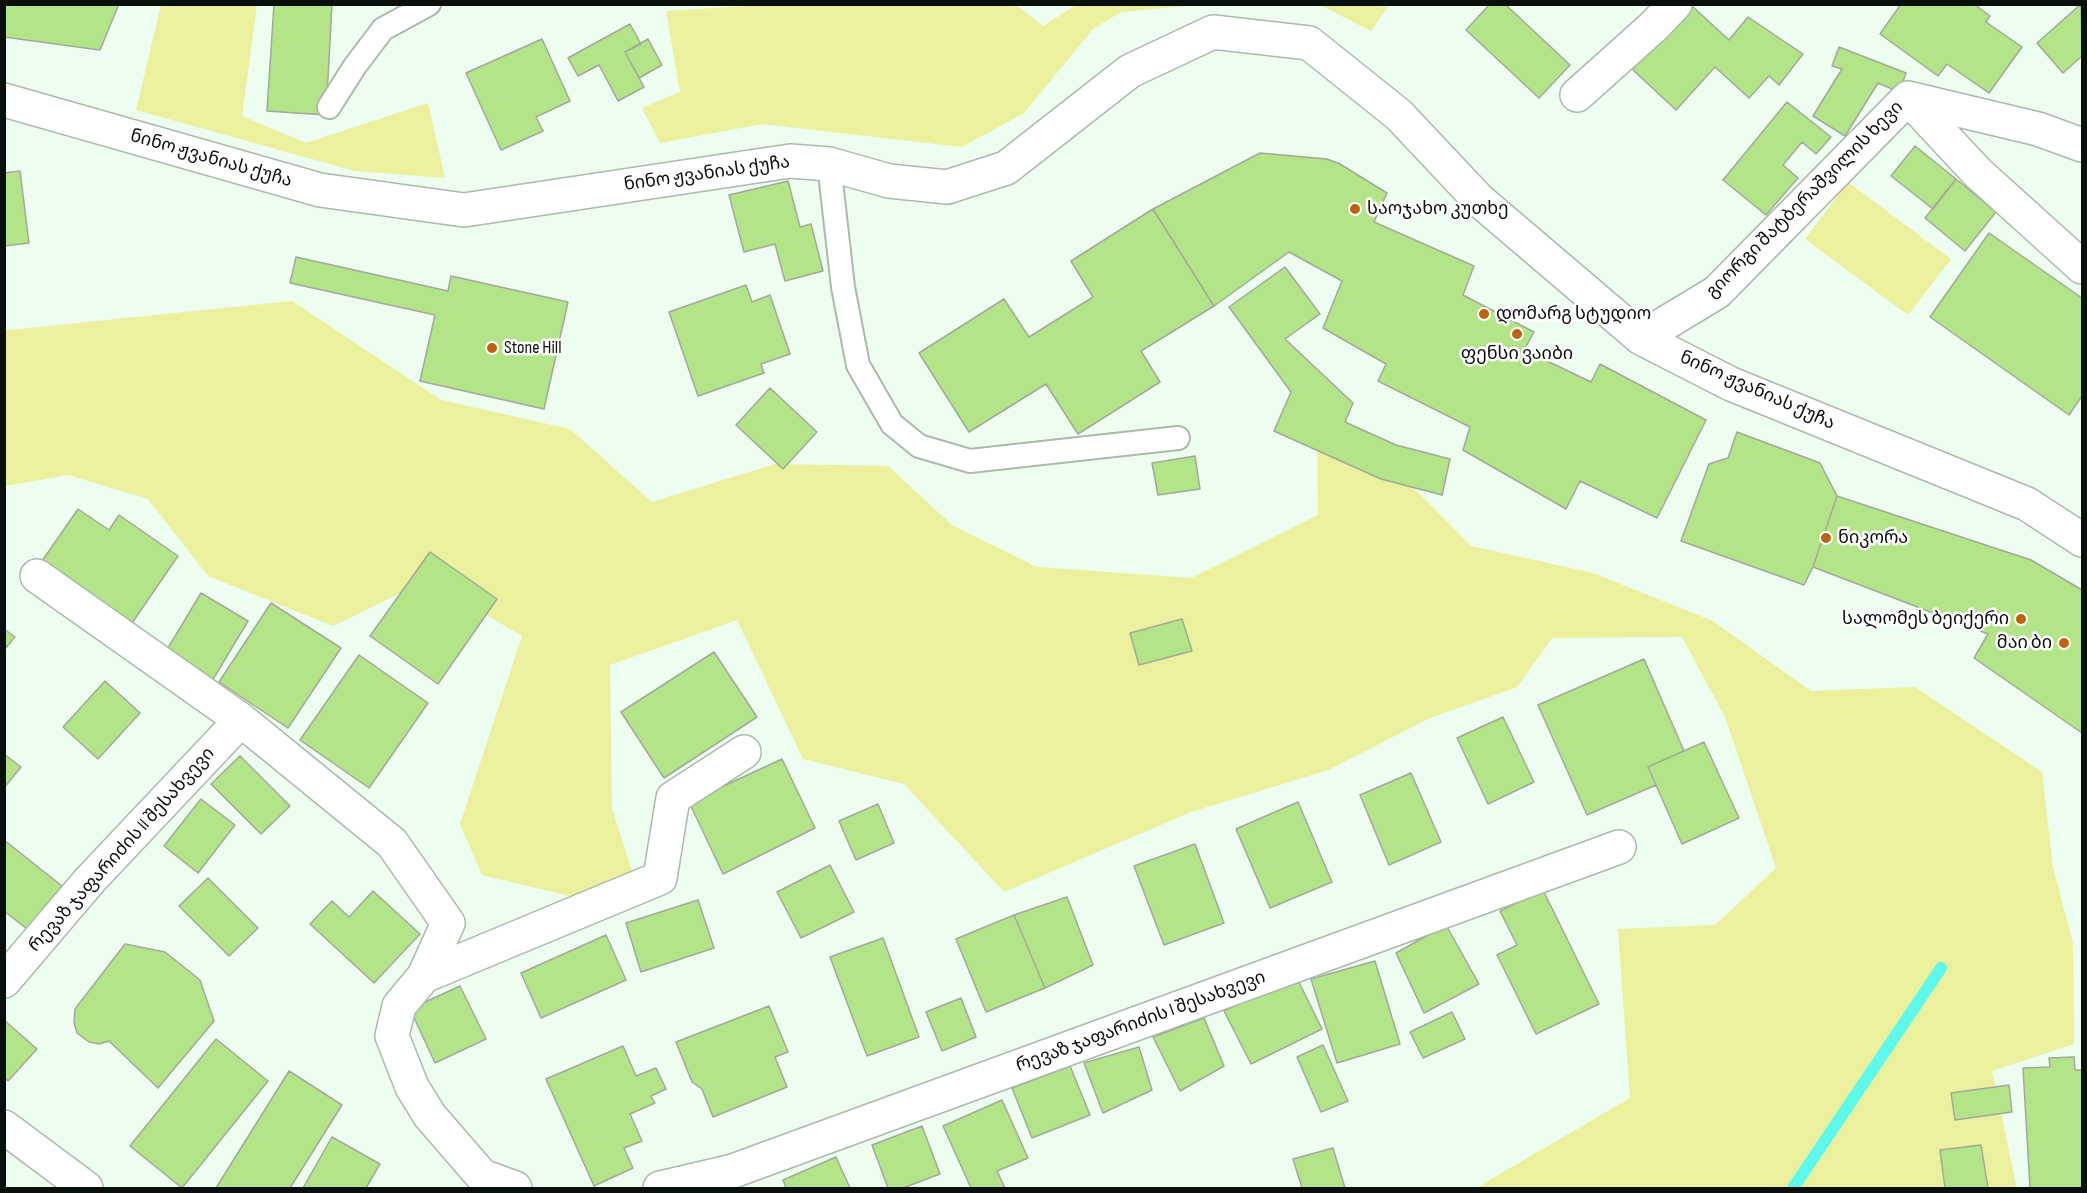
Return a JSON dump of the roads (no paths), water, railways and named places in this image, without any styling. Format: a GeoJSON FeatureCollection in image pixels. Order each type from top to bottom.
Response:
{"type":"FeatureCollection","features":[{"type":"Feature","properties":{"kind":"street"},"geometry":{"type":"LineString","coordinates":[[1577,94],[1653,27],[1675,4]]}},
{"type":"Feature","properties":{"kind":"street","name":"ნინო ჟვანიას ქუჩა"},"geometry":{"type":"LineString","coordinates":[[4,100],[320,190],[464,210],[790,161],[829,164],[889,181],[947,188],[1006,168],[1130,71],[1213,33],[1309,43],[1399,115],[1479,200],[1641,338],[1731,384],[2027,504],[2082,540]]}},
{"type":"Feature","properties":{"kind":"street","name":"გიორგი შატბერაშვილის ხევი"},"geometry":{"type":"LineString","coordinates":[[1908,98],[2038,129],[2082,145]]}},
{"type":"Feature","properties":{"kind":"street","name":"გიორგი შატბერაშვილის ხევი"},"geometry":{"type":"LineString","coordinates":[[1908,98],[1977,172],[2082,267]]}},
{"type":"Feature","properties":{"kind":"street","name":"გიორგი შატბერაშვილის ხევი"},"geometry":{"type":"LineString","coordinates":[[1641,338],[1718,292],[1908,98]]}},
{"type":"Feature","properties":{"kind":"street"},"geometry":{"type":"LineString","coordinates":[[37,576],[241,720],[392,843],[448,923],[424,976],[399,1006],[392,1036],[412,1087],[477,1182],[515,1188]]}},
{"type":"Feature","properties":{"kind":"street","name":"რევაზ ჯაფარიძის II შესახვევი"},"geometry":{"type":"LineString","coordinates":[[4,981],[90,880],[241,720]]}},
{"type":"Feature","properties":{"kind":"street"},"geometry":{"type":"LineString","coordinates":[[424,976],[660,878],[674,798],[744,752]]}},
{"type":"Feature","properties":{"kind":"street","name":"რევაზ ჯაფარიძის I შესახვევი"},"geometry":{"type":"LineString","coordinates":[[660,1188],[733,1171],[1619,847]]}},
{"type":"Feature","properties":{"kind":"street"},"geometry":{"type":"LineString","coordinates":[[4,1127],[86,1188]]}},
{"type":"Feature","properties":{"kind":"lane"},"geometry":{"type":"LineString","coordinates":[[329,107],[355,66],[383,29],[429,4]]}},
{"type":"Feature","properties":{"kind":"lane"},"geometry":{"type":"LineString","coordinates":[[829,164],[843,287],[858,365],[892,424],[919,446],[970,461],[1178,438]]}},
{"type":"Feature","properties":{"kind":"waterway"},"geometry":{"type":"LineString","coordinates":[[1793,1188],[1941,968]]}},
{"type":"Feature","properties":{"kind":"place","name":"საოჯახო კუთხე"},"geometry":{"type":"Point","coordinates":[1355,209]}},
{"type":"Feature","properties":{"kind":"place","name":"დომარგ სტუდიო"},"geometry":{"type":"Point","coordinates":[1484,314]}},
{"type":"Feature","properties":{"kind":"place","name":"ფენსი ვაიბი"},"geometry":{"type":"Point","coordinates":[1517,334]}},
{"type":"Feature","properties":{"kind":"place","name":"Stone Hill"},"geometry":{"type":"Point","coordinates":[492,348]}},
{"type":"Feature","properties":{"kind":"place","name":"ნიკორა"},"geometry":{"type":"Point","coordinates":[1826,538]}},
{"type":"Feature","properties":{"kind":"place","name":"სალომეს ბეიქერი"},"geometry":{"type":"Point","coordinates":[2021,619]}},
{"type":"Feature","properties":{"kind":"place","name":"მაი ბი"},"geometry":{"type":"Point","coordinates":[2064,643]}}]}
